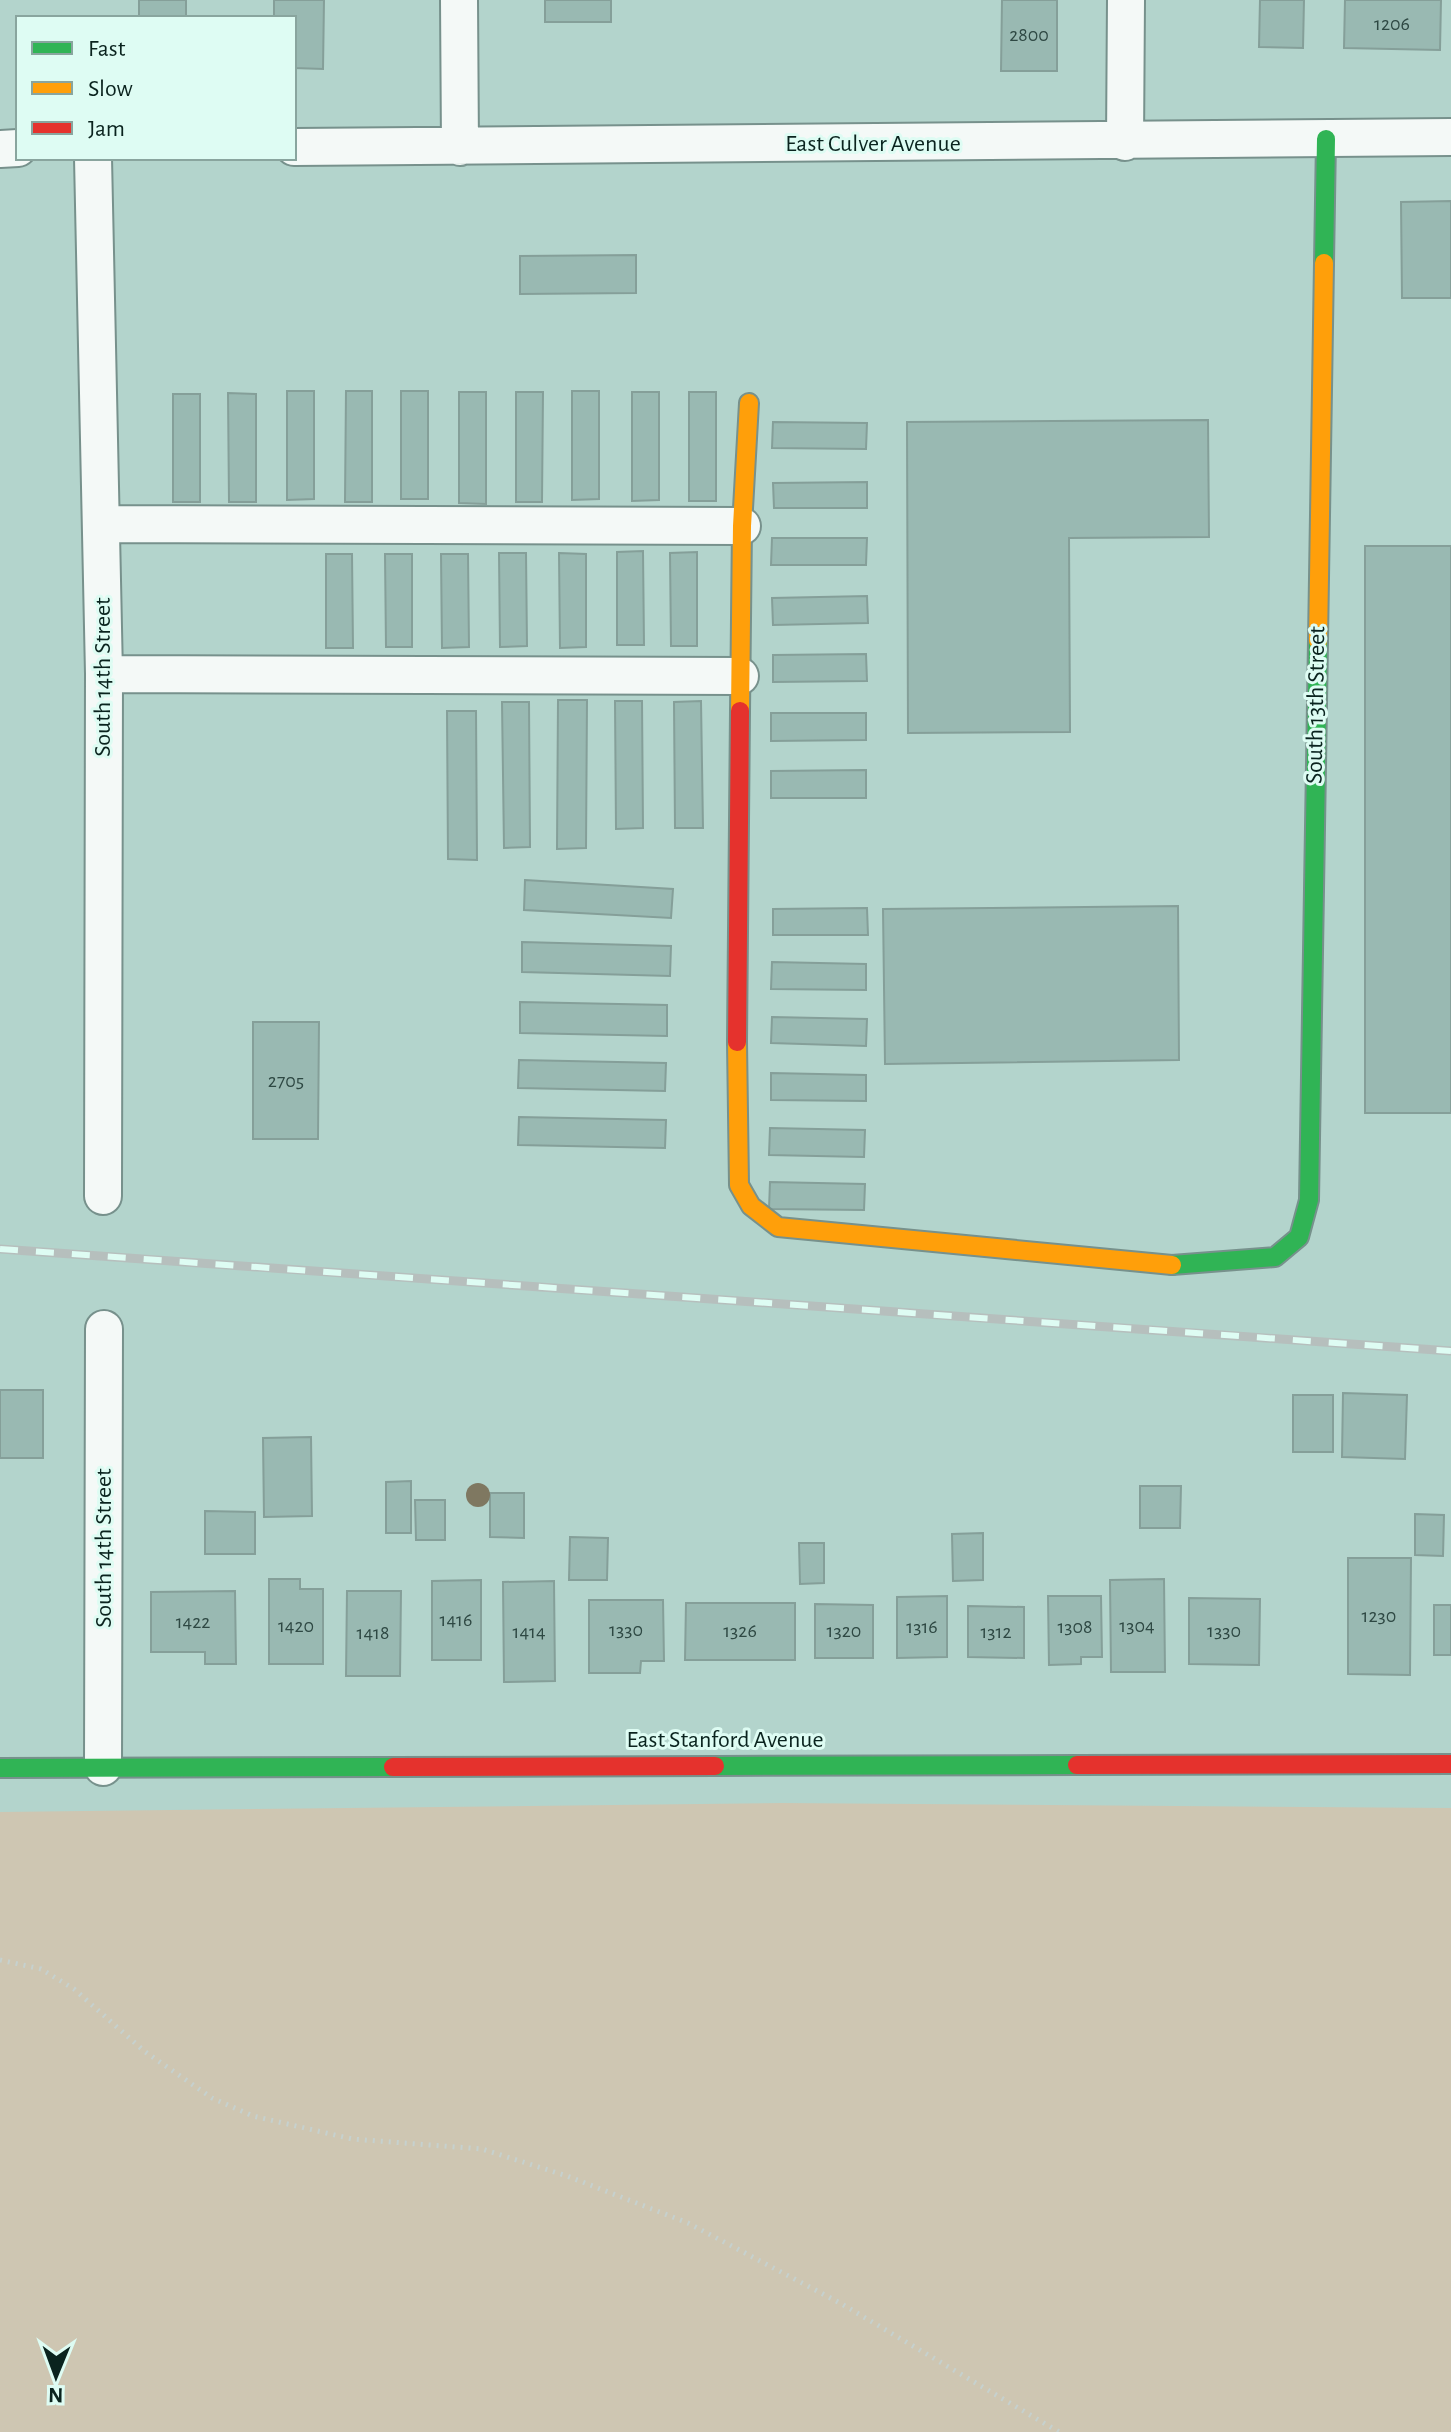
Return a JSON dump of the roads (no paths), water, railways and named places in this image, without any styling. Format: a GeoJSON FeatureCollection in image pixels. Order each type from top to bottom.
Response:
{"type":"FeatureCollection","features":[{"type":"Feature","properties":{"kind":"street"},"geometry":{"type":"LineString","coordinates":[[459,0],[460,147]]}},
{"type":"Feature","properties":{"kind":"street"},"geometry":{"type":"LineString","coordinates":[[1125,142],[1126,0]]}},
{"type":"Feature","properties":{"kind":"street","name":"East Culver Avenue"},"geometry":{"type":"LineString","coordinates":[[296,147],[1451,137]]}},
{"type":"Feature","properties":{"kind":"street","name":"South 13th Street"},"geometry":{"type":"LineString","coordinates":[[740,676],[737,1181],[752,1211],[778,1227],[1172,1265],[1275,1257],[1299,1237],[1309,1200],[1326,139]]}},
{"type":"Feature","properties":{"kind":"street","name":"South 14th Street"},"geometry":{"type":"LineString","coordinates":[[93,160],[104,674],[103,1196]]}},
{"type":"Feature","properties":{"kind":"street"},"geometry":{"type":"LineString","coordinates":[[104,674],[740,676],[742,526],[749,403]]}},
{"type":"Feature","properties":{"kind":"street"},"geometry":{"type":"LineString","coordinates":[[101,524],[742,526]]}},
{"type":"Feature","properties":{"kind":"street","name":"South 14th Street"},"geometry":{"type":"LineString","coordinates":[[103,1767],[104,1329]]}},
{"type":"Feature","properties":{"kind":"street","name":"East Stanford Avenue"},"geometry":{"type":"LineString","coordinates":[[0,1768],[1451,1764]]}},
{"type":"Feature","properties":{"kind":"railway"},"geometry":{"type":"LineString","coordinates":[[0,1249],[1451,1351]]}}]}
